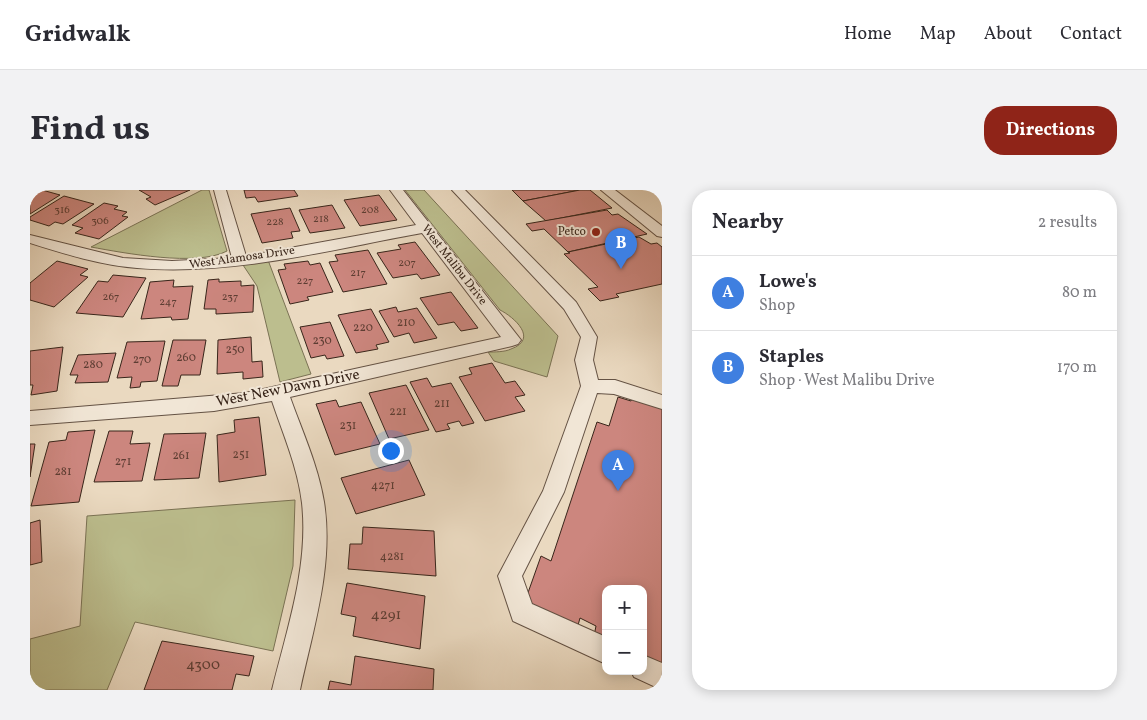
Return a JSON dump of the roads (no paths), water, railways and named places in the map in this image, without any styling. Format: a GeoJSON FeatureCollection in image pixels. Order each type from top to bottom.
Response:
{"type":"FeatureCollection","features":[{"type":"Feature","properties":{"kind":"street"},"geometry":{"type":"LineString","coordinates":[[220,190],[240,261]]}},
{"type":"Feature","properties":{"kind":"street","name":"West Malibu Drive"},"geometry":{"type":"LineString","coordinates":[[396,190],[512,340]]}},
{"type":"Feature","properties":{"kind":"street"},"geometry":{"type":"LineString","coordinates":[[458,190],[570,306],[589,337],[584,360],[590,386],[553,492],[510,576],[522,612],[602,649]]}},
{"type":"Feature","properties":{"kind":"street"},"geometry":{"type":"LineString","coordinates":[[607,190],[662,233]]}},
{"type":"Feature","properties":{"kind":"street","name":"West Alamosa Drive"},"geometry":{"type":"LineString","coordinates":[[30,239],[98,258],[136,264],[198,265],[240,261],[425,228]]}},
{"type":"Feature","properties":{"kind":"street","name":"West New Dawn Drive"},"geometry":{"type":"LineString","coordinates":[[30,418],[214,404],[279,393],[512,340]]}},
{"type":"Feature","properties":{"kind":"street"},"geometry":{"type":"LineString","coordinates":[[590,386],[615,387],[662,402]]}},
{"type":"Feature","properties":{"kind":"street"},"geometry":{"type":"LineString","coordinates":[[279,393],[310,486],[314,521],[314,540],[309,581],[286,690]]}},
{"type":"Feature","properties":{"kind":"street"},"geometry":{"type":"LineString","coordinates":[[647,670],[662,677]]}},
{"type":"Feature","properties":{"kind":"place","name":"Petco"},"geometry":{"type":"Point","coordinates":[596,232]}},
{"type":"Feature","properties":{"kind":"place","name":"Staples"},"geometry":{"type":"Point","coordinates":[621,269]}},
{"type":"Feature","properties":{"kind":"place","name":"Lowe's"},"geometry":{"type":"Point","coordinates":[618,491]}}]}
